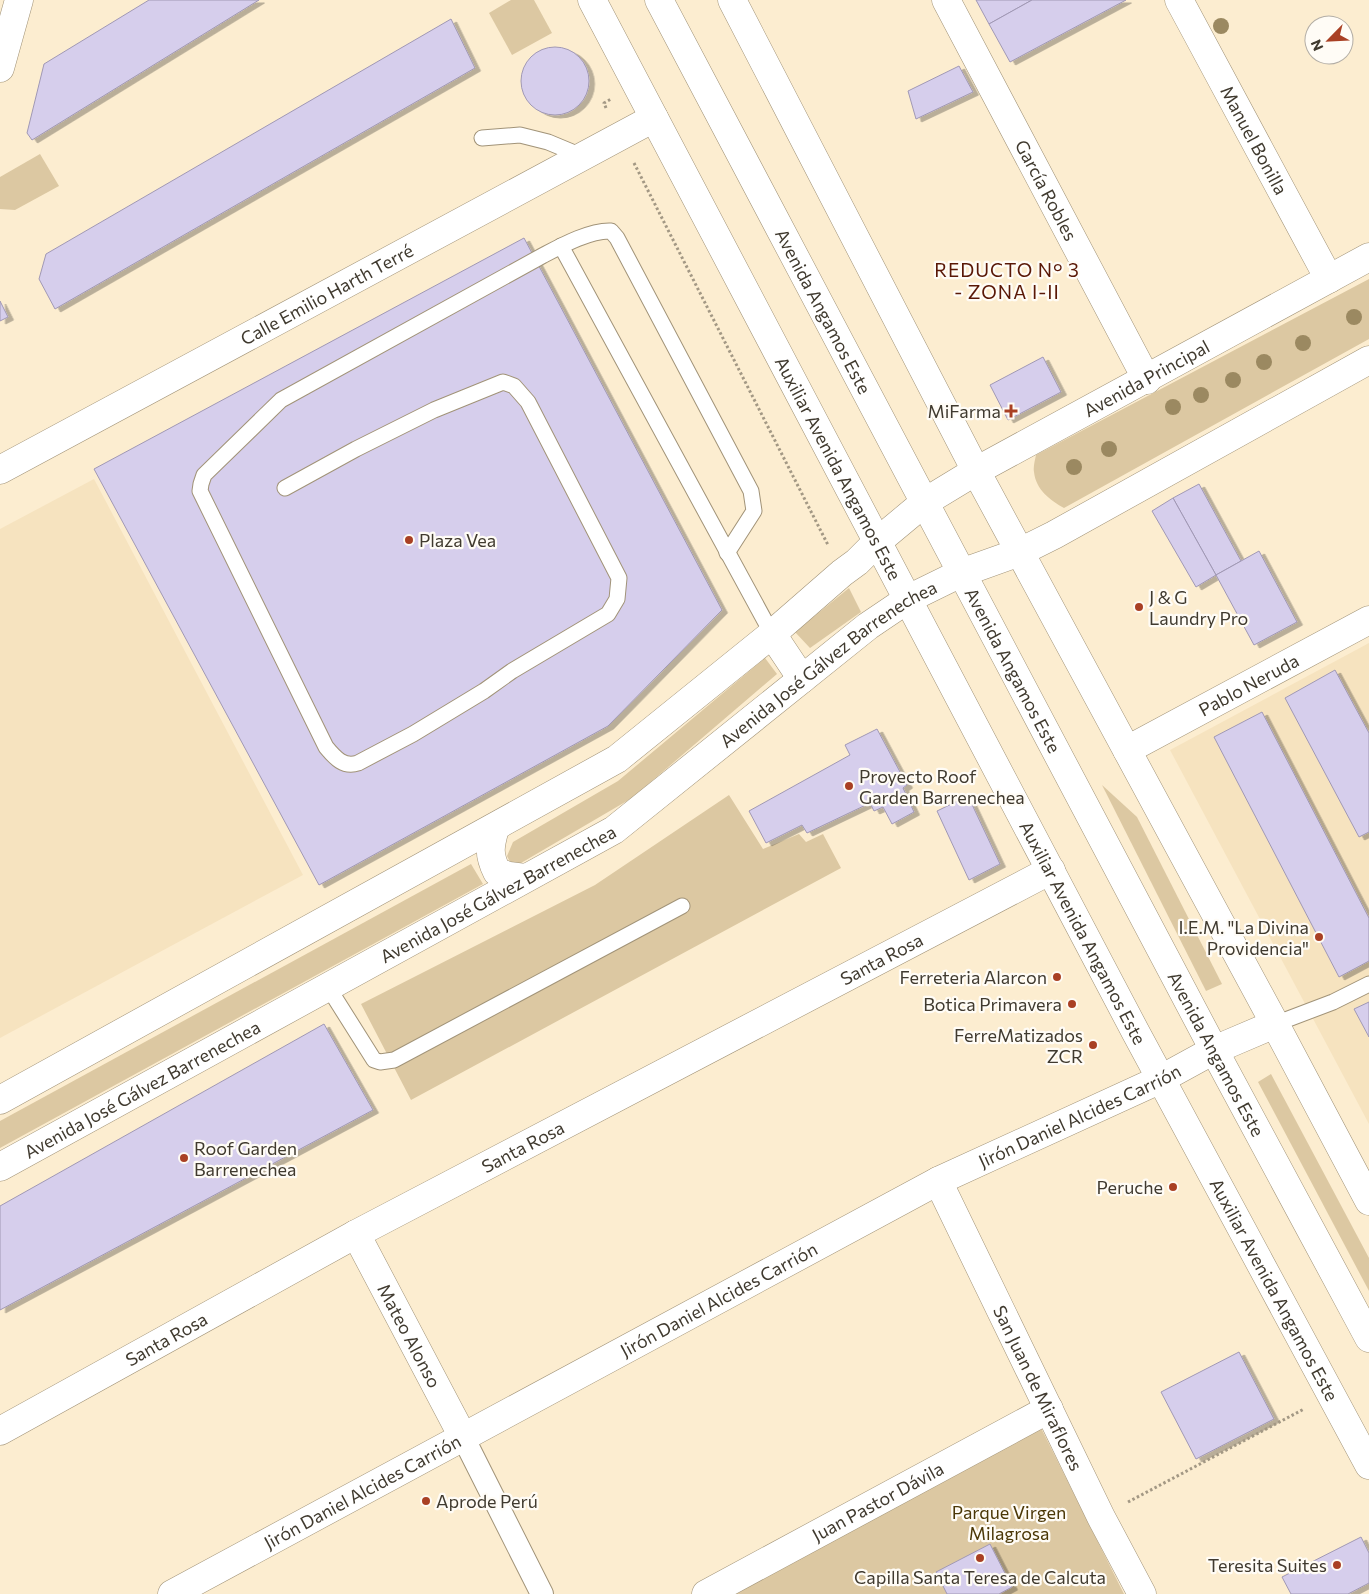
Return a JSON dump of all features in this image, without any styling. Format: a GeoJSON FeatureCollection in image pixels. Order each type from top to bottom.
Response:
{"type":"FeatureCollection","features":[{"type":"Feature","properties":{"kind":"street"},"geometry":{"type":"LineString","coordinates":[[0,68],[19,0]]}},
{"type":"Feature","properties":{"kind":"street","name":"Auxiliar Avenida Angamos Este"},"geometry":{"type":"LineString","coordinates":[[592,0],[1161,1079],[1369,1465]]}},
{"type":"Feature","properties":{"kind":"street","name":"Avenida Angamos Este"},"geometry":{"type":"LineString","coordinates":[[659,0],[1214,1050],[1369,1338]]}},
{"type":"Feature","properties":{"kind":"street"},"geometry":{"type":"LineString","coordinates":[[732,0],[976,471],[1369,1201]]}},
{"type":"Feature","properties":{"kind":"street","name":"García Robles"},"geometry":{"type":"LineString","coordinates":[[946,0],[1147,380]]}},
{"type":"Feature","properties":{"kind":"street","name":"Manuel Bonilla"},"geometry":{"type":"LineString","coordinates":[[1179,0],[1329,278]]}},
{"type":"Feature","properties":{"kind":"street","name":"Calle Emilio Harth Terré"},"geometry":{"type":"LineString","coordinates":[[0,470],[654,118]]}},
{"type":"Feature","properties":{"kind":"street","name":"Avenida Principal"},"geometry":{"type":"LineString","coordinates":[[925,502],[976,471],[1147,380],[1369,257]]}},
{"type":"Feature","properties":{"kind":"street"},"geometry":{"type":"LineString","coordinates":[[961,573],[1020,552],[1054,535],[1369,360]]}},
{"type":"Feature","properties":{"kind":"street"},"geometry":{"type":"LineString","coordinates":[[0,1100],[617,759],[772,634],[925,502]]}},
{"type":"Feature","properties":{"kind":"street","name":"Avenida José Gálvez Barrenechea"},"geometry":{"type":"LineString","coordinates":[[0,1167],[614,830],[885,613],[908,599],[961,573]]}},
{"type":"Feature","properties":{"kind":"street","name":"Pablo Neruda"},"geometry":{"type":"LineString","coordinates":[[1127,750],[1369,620]]}},
{"type":"Feature","properties":{"kind":"street"},"geometry":{"type":"LineString","coordinates":[[772,634],[802,679]]}},
{"type":"Feature","properties":{"kind":"street"},"geometry":{"type":"LineString","coordinates":[[495,828],[490,847],[491,860],[497,872],[525,878]]}},
{"type":"Feature","properties":{"kind":"street","name":"Santa Rosa"},"geometry":{"type":"LineString","coordinates":[[0,1432],[356,1234],[1051,870]]}},
{"type":"Feature","properties":{"kind":"street","name":"Jirón Daniel Alcides Carrión"},"geometry":{"type":"LineString","coordinates":[[172,1594],[938,1181],[1161,1079],[1214,1050],[1275,1024]]}},
{"type":"Feature","properties":{"kind":"street","name":"San Juan de Miraflores"},"geometry":{"type":"LineString","coordinates":[[938,1181],[1101,1516],[1142,1594]]}},
{"type":"Feature","properties":{"kind":"street","name":"Mateo Alonso"},"geometry":{"type":"LineString","coordinates":[[356,1234],[463,1437]]}},
{"type":"Feature","properties":{"kind":"street","name":"Juan Pastor Dávila"},"geometry":{"type":"LineString","coordinates":[[706,1594],[1049,1408]]}},
{"type":"Feature","properties":{"kind":"street"},"geometry":{"type":"LineString","coordinates":[[463,1437],[542,1594]]}},
{"type":"Feature","properties":{"kind":"lane"},"geometry":{"type":"LineString","coordinates":[[482,138],[520,135],[548,142],[584,157]]}},
{"type":"Feature","properties":{"kind":"lane"},"geometry":{"type":"LineString","coordinates":[[285,488],[356,449],[434,410],[503,382],[514,386],[528,402],[619,578],[617,599],[608,614],[512,671],[484,691],[414,734],[358,763],[351,765],[342,763],[326,747],[200,491],[204,475],[282,400],[562,246],[601,230],[611,231],[617,238],[751,491],[754,511],[727,553]]}},
{"type":"Feature","properties":{"kind":"lane"},"geometry":{"type":"LineString","coordinates":[[562,246],[772,634]]}},
{"type":"Feature","properties":{"kind":"lane"},"geometry":{"type":"LineString","coordinates":[[328,987],[374,1060],[380,1062],[394,1060],[682,906]]}},
{"type":"Feature","properties":{"kind":"lane"},"geometry":{"type":"LineString","coordinates":[[1275,1024],[1333,1002],[1369,984]]}},
{"type":"Feature","properties":{"kind":"path"},"geometry":{"type":"LineString","coordinates":[[1126,1503],[1285,1419]]}},
{"type":"Feature","properties":{"kind":"shaded area"},"geometry":{"type":"Polygon","coordinates":[[[94,479],[303,875],[0,1038],[0,529],[94,479]]]}},
{"type":"Feature","properties":{"kind":"shaded area","name":"I.E.M. \"La Divina Providencia\""},"geometry":{"type":"Polygon","coordinates":[[[1369,643],[1369,1124],[1170,750],[1369,643]]]}},
{"type":"Feature","properties":{"kind":"green space"},"geometry":{"type":"Polygon","coordinates":[[[511,0],[534,0],[552,33],[512,55],[489,13],[511,0]]]}},
{"type":"Feature","properties":{"kind":"green space"},"geometry":{"type":"Polygon","coordinates":[[[40,154],[59,186],[15,210],[0,209],[0,177],[40,154]]]}},
{"type":"Feature","properties":{"kind":"green space"},"geometry":{"type":"Polygon","coordinates":[[[1369,279],[1369,339],[1064,508],[1049,498],[1041,489],[1034,472],[1036,455],[1369,279]]]}},
{"type":"Feature","properties":{"kind":"green space"},"geometry":{"type":"Polygon","coordinates":[[[849,588],[861,612],[810,648],[795,632],[849,588]]]}},
{"type":"Feature","properties":{"kind":"green space"},"geometry":{"type":"Polygon","coordinates":[[[765,658],[777,674],[632,798],[521,863],[511,864],[507,856],[513,842],[618,781],[765,658]]]}},
{"type":"Feature","properties":{"kind":"green space"},"geometry":{"type":"Polygon","coordinates":[[[1102,785],[1137,817],[1222,984],[1206,991],[1102,785]]]}},
{"type":"Feature","properties":{"kind":"green space"},"geometry":{"type":"Polygon","coordinates":[[[729,795],[763,849],[799,834],[806,842],[823,834],[841,868],[411,1100],[361,1004],[595,885],[729,795]]]}},
{"type":"Feature","properties":{"kind":"green space"},"geometry":{"type":"Polygon","coordinates":[[[471,864],[483,884],[0,1148],[0,1121],[471,864]]]}},
{"type":"Feature","properties":{"kind":"green space"},"geometry":{"type":"Polygon","coordinates":[[[1271,1074],[1369,1258],[1369,1291],[1258,1082],[1271,1074]]]}},
{"type":"Feature","properties":{"kind":"green space","name":"Parque Virgen Milagrosa"},"geometry":{"type":"Polygon","coordinates":[[[1039,1424],[1124,1594],[731,1594],[1039,1424]]]}},
{"type":"Feature","properties":{"kind":"building"},"geometry":{"type":"Polygon","coordinates":[[[149,0],[259,0],[32,140],[27,133],[44,64],[149,0]]]}},
{"type":"Feature","properties":{"kind":"building"},"geometry":{"type":"Polygon","coordinates":[[[976,0],[1032,0],[989,24],[976,0]]]}},
{"type":"Feature","properties":{"kind":"building"},"geometry":{"type":"Polygon","coordinates":[[[1032,0],[1126,0],[1010,62],[989,24],[1032,0]]]}},
{"type":"Feature","properties":{"kind":"building"},"geometry":{"type":"Polygon","coordinates":[[[451,19],[475,68],[55,309],[39,279],[46,254],[451,19]]]}},
{"type":"Feature","properties":{"kind":"building"},"geometry":{"type":"Polygon","coordinates":[[[555,47],[568,49],[579,57],[587,68],[589,81],[587,94],[579,105],[568,113],[555,115],[542,113],[531,105],[523,94],[521,81],[523,68],[531,57],[542,49],[555,47]]]}},
{"type":"Feature","properties":{"kind":"building"},"geometry":{"type":"Polygon","coordinates":[[[959,66],[973,92],[916,119],[908,91],[959,66]]]}},
{"type":"Feature","properties":{"kind":"building","name":"Plaza Vea"},"geometry":{"type":"Polygon","coordinates":[[[524,238],[722,610],[608,726],[319,885],[94,469],[524,238]]]}},
{"type":"Feature","properties":{"kind":"building"},"geometry":{"type":"Polygon","coordinates":[[[0,301],[8,317],[0,321],[0,301]]]}},
{"type":"Feature","properties":{"kind":"building"},"geometry":{"type":"Polygon","coordinates":[[[1043,357],[1061,392],[1008,420],[990,385],[1043,357]]]}},
{"type":"Feature","properties":{"kind":"building"},"geometry":{"type":"Polygon","coordinates":[[[1199,484],[1241,561],[1216,575],[1173,498],[1199,484]]]}},
{"type":"Feature","properties":{"kind":"building"},"geometry":{"type":"Polygon","coordinates":[[[1173,498],[1216,575],[1196,587],[1152,511],[1173,498]]]}},
{"type":"Feature","properties":{"kind":"building"},"geometry":{"type":"Polygon","coordinates":[[[1259,551],[1297,622],[1254,645],[1216,575],[1259,551]]]}},
{"type":"Feature","properties":{"kind":"building"},"geometry":{"type":"Polygon","coordinates":[[[1335,670],[1369,733],[1369,832],[1359,837],[1285,698],[1335,670]]]}},
{"type":"Feature","properties":{"kind":"building"},"geometry":{"type":"Polygon","coordinates":[[[1262,712],[1369,918],[1369,961],[1339,977],[1214,737],[1262,712]]]}},
{"type":"Feature","properties":{"kind":"building","name":"Proyecto Roof Garden Barrenechea"},"geometry":{"type":"Polygon","coordinates":[[[877,729],[907,785],[903,788],[914,812],[892,824],[883,807],[874,811],[870,803],[807,833],[802,825],[766,843],[749,811],[850,755],[845,745],[877,729]]]}},
{"type":"Feature","properties":{"kind":"building"},"geometry":{"type":"Polygon","coordinates":[[[968,796],[1000,864],[969,880],[937,811],[968,796]]]}},
{"type":"Feature","properties":{"kind":"building"},"geometry":{"type":"Polygon","coordinates":[[[1369,1002],[1369,1037],[1354,1009],[1369,1002]]]}},
{"type":"Feature","properties":{"kind":"building","name":"Roof Garden Barrenechea"},"geometry":{"type":"Polygon","coordinates":[[[324,1024],[373,1110],[0,1310],[0,1206],[324,1024]]]}},
{"type":"Feature","properties":{"kind":"building"},"geometry":{"type":"Polygon","coordinates":[[[1239,1352],[1274,1419],[1196,1459],[1161,1392],[1239,1352]]]}},
{"type":"Feature","properties":{"kind":"building","name":"Teresita Suites"},"geometry":{"type":"Polygon","coordinates":[[[1361,1537],[1369,1553],[1369,1583],[1348,1594],[1291,1594],[1282,1577],[1361,1537]]]}},
{"type":"Feature","properties":{"kind":"building","name":"Capilla Santa Teresa de Calcuta"},"geometry":{"type":"Polygon","coordinates":[[[990,1544],[1012,1587],[999,1594],[947,1594],[936,1572],[990,1544]]]}},
{"type":"Feature","properties":{"kind":"place","name":"MiFarma"},"geometry":{"type":"Point","coordinates":[1011,411]}},
{"type":"Feature","properties":{"kind":"place","name":"Plaza Vea"},"geometry":{"type":"Point","coordinates":[409,540]}},
{"type":"Feature","properties":{"kind":"place","name":"J & G Laundry Pro"},"geometry":{"type":"Point","coordinates":[1139,607]}},
{"type":"Feature","properties":{"kind":"place","name":"Proyecto Roof Garden Barrenechea"},"geometry":{"type":"Point","coordinates":[849,786]}},
{"type":"Feature","properties":{"kind":"place","name":"I.E.M. \"La Divina Providencia\""},"geometry":{"type":"Point","coordinates":[1319,937]}},
{"type":"Feature","properties":{"kind":"place","name":"Ferreteria Alarcon"},"geometry":{"type":"Point","coordinates":[1057,977]}},
{"type":"Feature","properties":{"kind":"place","name":"Botica Primavera"},"geometry":{"type":"Point","coordinates":[1072,1004]}},
{"type":"Feature","properties":{"kind":"place","name":"FerreMatizados ZCR"},"geometry":{"type":"Point","coordinates":[1093,1045]}},
{"type":"Feature","properties":{"kind":"place","name":"Roof Garden Barrenechea"},"geometry":{"type":"Point","coordinates":[184,1158]}},
{"type":"Feature","properties":{"kind":"place","name":"Peruche"},"geometry":{"type":"Point","coordinates":[1173,1187]}},
{"type":"Feature","properties":{"kind":"place","name":"Aprode Perú"},"geometry":{"type":"Point","coordinates":[426,1501]}},
{"type":"Feature","properties":{"kind":"place","name":"Capilla Santa Teresa de Calcuta"},"geometry":{"type":"Point","coordinates":[980,1558]}},
{"type":"Feature","properties":{"kind":"place","name":"Teresita Suites"},"geometry":{"type":"Point","coordinates":[1337,1565]}},
{"type":"Feature","properties":{"kind":"district","name":"REDUCTO N° 3 - ZONA I-II"},"geometry":{"type":"Point","coordinates":[1007,280]}}]}
